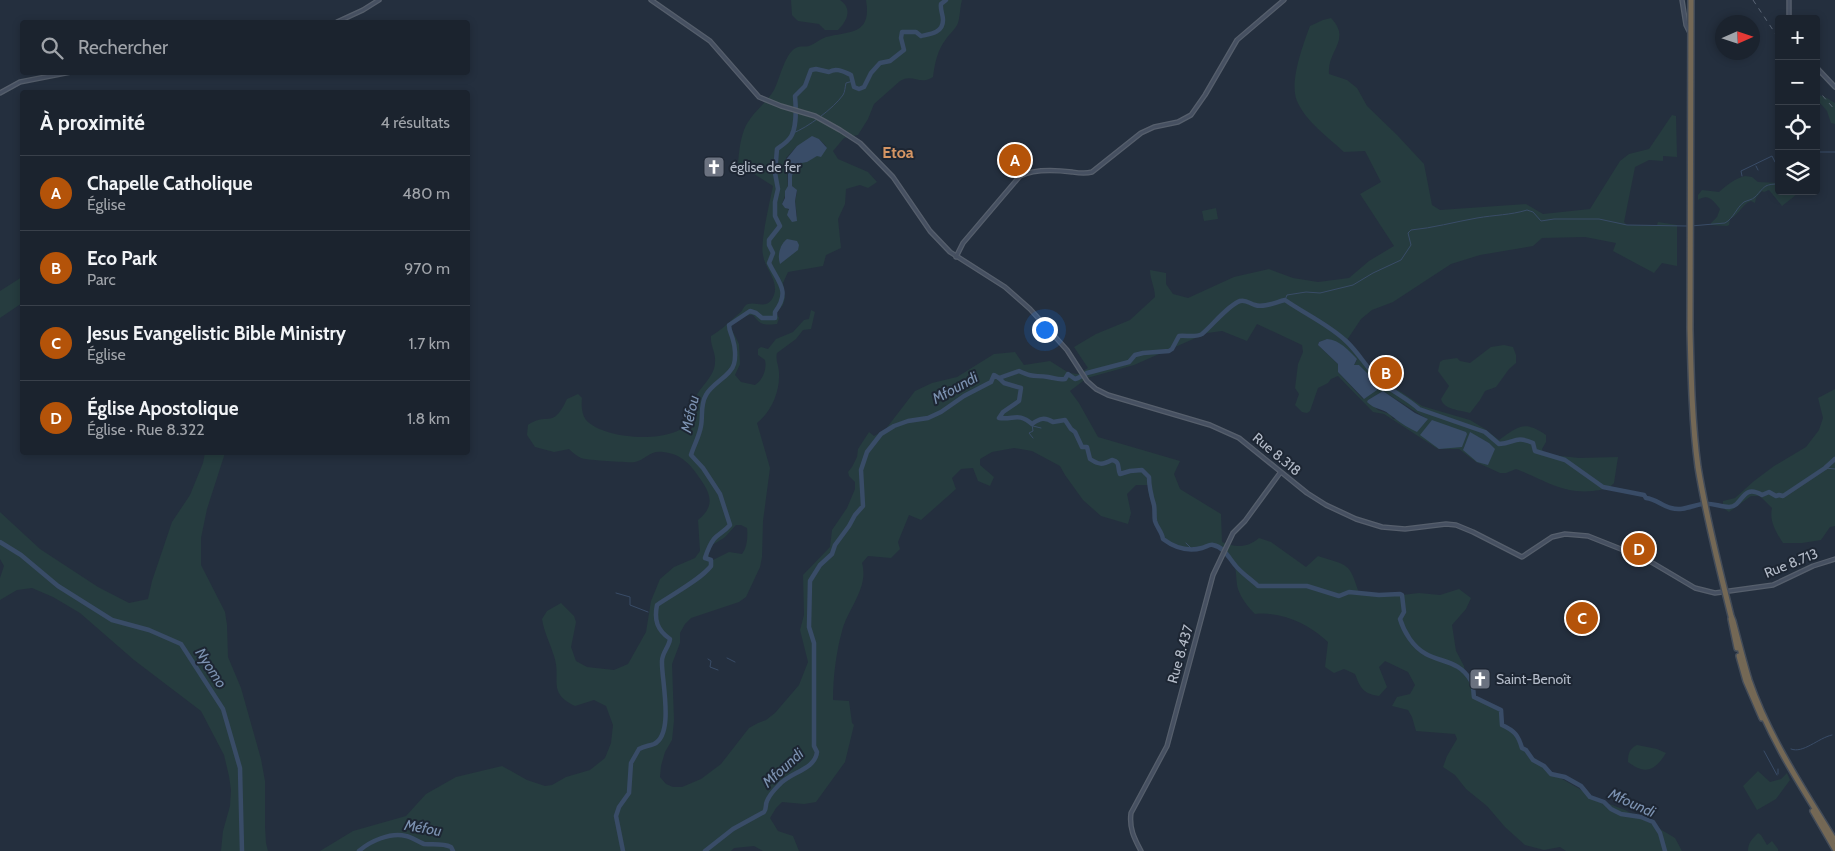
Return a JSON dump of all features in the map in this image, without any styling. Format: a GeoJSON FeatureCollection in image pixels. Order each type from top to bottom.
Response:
{"type":"FeatureCollection","features":[{"type":"Feature","properties":{"kind":"highway"},"geometry":{"type":"LineString","coordinates":[[1691,0],[1690,353],[1696,451],[1706,508],[1725,592],[1750,681],[1767,722],[1800,786],[1835,847]]}},
{"type":"Feature","properties":{"kind":"main road"},"geometry":{"type":"LineString","coordinates":[[341,20],[379,0]]}},
{"type":"Feature","properties":{"kind":"main road","name":"Rue 8.318"},"geometry":{"type":"LineString","coordinates":[[651,0],[710,42],[759,97],[769,102],[810,114],[860,143],[893,177],[930,230],[956,257],[1005,287],[1030,309],[1066,350],[1087,380],[1096,388],[1108,395],[1210,425],[1239,438],[1280,473],[1316,500],[1356,520],[1382,527],[1405,529],[1446,524],[1456,525],[1522,557]]}},
{"type":"Feature","properties":{"kind":"main road"},"geometry":{"type":"LineString","coordinates":[[956,257],[963,242],[1020,176],[1032,172],[1084,174],[1092,172],[1141,133],[1154,127],[1178,122],[1191,115],[1237,40],[1284,0]]}},
{"type":"Feature","properties":{"kind":"main road"},"geometry":{"type":"LineString","coordinates":[[1682,0],[1686,25],[1691,33]]}},
{"type":"Feature","properties":{"kind":"main road"},"geometry":{"type":"LineString","coordinates":[[1789,0],[1790,15]]}},
{"type":"Feature","properties":{"kind":"main road"},"geometry":{"type":"LineString","coordinates":[[1820,72],[1835,86]]}},
{"type":"Feature","properties":{"kind":"main road"},"geometry":{"type":"LineString","coordinates":[[0,93],[20,82],[55,75]]}},
{"type":"Feature","properties":{"kind":"main road","name":"Rue 8.437"},"geometry":{"type":"LineString","coordinates":[[1142,851],[1132,831],[1131,813],[1167,746],[1206,595],[1213,575],[1233,533],[1245,521],[1280,473]]}},
{"type":"Feature","properties":{"kind":"main road","name":"Rue 8.713"},"geometry":{"type":"LineString","coordinates":[[1522,557],[1552,537],[1565,534],[1588,536],[1646,559],[1695,588],[1711,592],[1725,592],[1773,585],[1813,566],[1835,559]]}},
{"type":"Feature","properties":{"kind":"green space"},"geometry":{"type":"Polygon","coordinates":[[[791,0],[840,0],[846,7],[846,19],[838,30],[825,30],[819,24],[798,21],[792,15],[791,0]]]}},
{"type":"Feature","properties":{"kind":"green space"},"geometry":{"type":"Polygon","coordinates":[[[866,0],[962,0],[958,23],[940,48],[933,77],[924,80],[909,78],[900,81],[874,104],[868,119],[858,135],[844,138],[833,151],[838,159],[868,172],[877,182],[868,188],[860,185],[846,189],[845,204],[838,219],[841,248],[826,255],[823,266],[788,272],[783,283],[785,298],[783,305],[776,313],[779,318],[777,324],[763,324],[753,315],[747,315],[731,326],[739,344],[740,364],[735,375],[741,382],[755,385],[764,374],[765,367],[765,360],[758,355],[758,349],[761,347],[768,349],[776,339],[793,332],[804,320],[809,319],[811,310],[815,312],[811,329],[803,330],[796,339],[777,353],[779,380],[774,401],[757,423],[770,468],[763,521],[760,567],[746,597],[739,602],[691,618],[680,633],[680,643],[672,664],[674,720],[672,740],[665,752],[661,766],[660,777],[666,784],[673,787],[682,787],[701,779],[721,764],[749,728],[766,720],[775,713],[799,685],[808,662],[800,630],[804,615],[803,575],[830,547],[832,530],[847,508],[855,489],[855,482],[848,472],[857,457],[858,449],[869,432],[874,436],[885,430],[915,391],[932,383],[957,377],[994,354],[1015,352],[1024,365],[1050,361],[1069,373],[1078,374],[1088,368],[1074,347],[1096,334],[1130,320],[1155,297],[1150,270],[1166,273],[1166,284],[1173,294],[1188,298],[1234,277],[1269,269],[1293,278],[1318,282],[1349,278],[1369,261],[1394,246],[1360,194],[1381,182],[1365,151],[1344,152],[1306,116],[1297,101],[1295,93],[1296,74],[1310,26],[1331,18],[1337,26],[1339,39],[1331,58],[1329,74],[1347,80],[1357,88],[1367,106],[1424,164],[1432,205],[1440,210],[1526,204],[1543,214],[1590,209],[1620,161],[1629,154],[1649,149],[1672,115],[1676,116],[1677,157],[1663,156],[1663,161],[1649,160],[1635,167],[1624,222],[1627,225],[1657,225],[1658,222],[1677,225],[1677,266],[1662,263],[1654,273],[1613,251],[1616,243],[1585,237],[1542,238],[1533,246],[1480,255],[1451,264],[1393,302],[1372,310],[1361,319],[1345,343],[1363,363],[1394,389],[1422,406],[1470,420],[1499,440],[1517,428],[1527,426],[1546,435],[1546,442],[1542,449],[1544,454],[1579,458],[1618,457],[1614,483],[1607,488],[1593,491],[1572,490],[1553,485],[1516,469],[1500,473],[1476,462],[1459,449],[1438,449],[1384,414],[1373,412],[1338,376],[1318,388],[1310,411],[1307,413],[1302,412],[1295,405],[1299,394],[1295,388],[1298,364],[1303,352],[1302,345],[1257,324],[1247,341],[1222,331],[1207,333],[1134,365],[1087,378],[1070,391],[1098,437],[1180,461],[1174,474],[1180,489],[1221,514],[1222,542],[1241,546],[1250,544],[1259,538],[1271,542],[1306,567],[1318,556],[1342,564],[1350,570],[1359,593],[1379,595],[1419,593],[1440,595],[1459,589],[1471,598],[1466,609],[1452,625],[1456,651],[1464,666],[1465,673],[1472,682],[1474,697],[1501,710],[1502,725],[1510,728],[1518,737],[1522,748],[1557,776],[1599,800],[1625,810],[1675,838],[1682,851],[1566,851],[1560,847],[1544,850],[1525,845],[1505,827],[1487,806],[1466,789],[1455,775],[1443,767],[1457,739],[1455,734],[1416,731],[1408,710],[1392,706],[1397,697],[1410,694],[1415,685],[1408,672],[1385,661],[1379,667],[1387,687],[1379,696],[1369,694],[1361,686],[1355,674],[1344,669],[1334,673],[1325,667],[1328,642],[1304,624],[1285,617],[1255,614],[1241,596],[1234,563],[1224,551],[1212,545],[1191,550],[1172,545],[1163,539],[1162,532],[1155,521],[1154,505],[1149,495],[1148,485],[1136,485],[1127,494],[1131,513],[1128,524],[1101,516],[1083,500],[1060,466],[1032,451],[1014,448],[992,452],[980,459],[980,465],[994,477],[990,486],[978,481],[973,468],[961,469],[952,478],[956,489],[921,520],[909,515],[898,542],[900,549],[891,558],[868,556],[862,563],[863,581],[842,631],[834,674],[833,700],[849,701],[852,723],[854,725],[845,762],[816,802],[804,804],[782,802],[770,818],[778,831],[793,836],[799,851],[763,851],[754,846],[734,848],[731,851],[320,851],[353,831],[406,816],[426,794],[456,777],[502,766],[527,780],[545,786],[590,770],[605,758],[611,743],[613,725],[606,706],[594,700],[575,706],[561,696],[557,684],[556,664],[542,619],[547,611],[561,603],[574,616],[576,622],[571,647],[576,661],[587,667],[614,670],[628,664],[646,632],[651,601],[660,579],[674,567],[695,558],[700,551],[698,520],[707,511],[710,501],[709,496],[705,486],[694,470],[676,455],[658,452],[635,462],[584,459],[569,449],[554,452],[535,447],[527,435],[528,425],[535,421],[553,418],[562,409],[567,399],[578,394],[582,398],[582,410],[586,420],[595,427],[625,436],[658,436],[673,433],[685,427],[693,418],[695,399],[713,372],[715,358],[711,336],[723,328],[745,306],[751,303],[769,303],[775,290],[775,285],[764,260],[762,249],[773,186],[738,164],[744,130],[750,119],[774,90],[786,59],[793,50],[809,46],[826,37],[857,29],[866,20],[866,0]],[[819,139],[797,146],[786,158],[788,188],[782,204],[797,217],[795,201],[797,192],[792,186],[792,176],[796,164],[813,158],[826,146],[819,139]],[[1327,339],[1319,342],[1318,345],[1338,364],[1338,372],[1363,399],[1366,374],[1359,365],[1354,365],[1357,360],[1327,339]],[[1383,391],[1368,400],[1378,410],[1390,414],[1393,419],[1427,419],[1383,391]],[[1470,433],[1463,450],[1489,443],[1470,433]],[[736,525],[725,537],[711,547],[709,558],[713,560],[729,552],[742,554],[747,542],[747,528],[736,525]]]}},
{"type":"Feature","properties":{"kind":"green space"},"geometry":{"type":"Polygon","coordinates":[[[1820,95],[1835,103],[1835,124],[1831,123],[1827,111],[1820,103],[1820,95]]]}},
{"type":"Feature","properties":{"kind":"green space"},"geometry":{"type":"Polygon","coordinates":[[[1745,176],[1752,177],[1758,182],[1775,183],[1775,195],[1796,195],[1782,206],[1769,190],[1762,191],[1756,198],[1755,203],[1748,202],[1730,219],[1729,225],[1711,225],[1720,209],[1708,197],[1698,200],[1698,195],[1702,190],[1719,192],[1734,181],[1745,176]]]}},
{"type":"Feature","properties":{"kind":"green space"},"geometry":{"type":"Polygon","coordinates":[[[1216,208],[1218,219],[1204,221],[1202,211],[1216,208]]]}},
{"type":"Feature","properties":{"kind":"green space"},"geometry":{"type":"Polygon","coordinates":[[[20,278],[20,304],[0,318],[0,291],[20,278]]]}},
{"type":"Feature","properties":{"kind":"green space"},"geometry":{"type":"Polygon","coordinates":[[[1504,345],[1513,347],[1516,363],[1509,369],[1496,387],[1485,391],[1470,413],[1453,409],[1443,403],[1441,399],[1449,386],[1438,371],[1440,362],[1457,358],[1460,361],[1470,363],[1491,347],[1504,345]]]}},
{"type":"Feature","properties":{"kind":"green space"},"geometry":{"type":"Polygon","coordinates":[[[1835,389],[1835,526],[1830,527],[1821,540],[1783,543],[1772,522],[1772,508],[1760,496],[1751,496],[1729,512],[1723,508],[1723,501],[1735,498],[1774,466],[1806,447],[1819,430],[1823,418],[1818,398],[1835,389]]]}},
{"type":"Feature","properties":{"kind":"green space"},"geometry":{"type":"Polygon","coordinates":[[[205,455],[224,455],[207,509],[201,538],[201,565],[225,612],[228,657],[241,688],[261,759],[265,781],[265,826],[268,851],[221,851],[223,831],[230,806],[231,790],[229,776],[224,755],[201,711],[134,660],[80,613],[53,597],[32,588],[17,590],[0,600],[0,578],[4,566],[0,559],[0,512],[40,549],[98,587],[129,603],[148,599],[152,581],[172,522],[190,495],[205,455]]]}},
{"type":"Feature","properties":{"kind":"green space"},"geometry":{"type":"Polygon","coordinates":[[[1637,745],[1666,753],[1654,767],[1645,770],[1640,769],[1628,762],[1632,748],[1637,745]]]}},
{"type":"Feature","properties":{"kind":"green space"},"geometry":{"type":"Polygon","coordinates":[[[1758,771],[1770,782],[1781,779],[1787,773],[1790,780],[1776,799],[1757,810],[1743,786],[1758,771]]]}},
{"type":"Feature","properties":{"kind":"green space"},"geometry":{"type":"Polygon","coordinates":[[[1758,833],[1767,845],[1772,841],[1778,851],[1748,851],[1751,841],[1758,833]]]}},
{"type":"Feature","properties":{"kind":"water"},"geometry":{"type":"Polygon","coordinates":[[[812,136],[819,139],[827,148],[821,157],[817,156],[807,162],[796,164],[792,176],[792,186],[797,190],[795,201],[797,221],[792,222],[787,215],[789,209],[785,208],[782,204],[788,186],[788,174],[784,172],[784,162],[797,146],[812,136]]]}},
{"type":"Feature","properties":{"kind":"water"},"geometry":{"type":"Polygon","coordinates":[[[787,239],[797,241],[799,245],[798,250],[780,264],[780,250],[787,239]]]}},
{"type":"Feature","properties":{"kind":"water"},"geometry":{"type":"Polygon","coordinates":[[[1327,339],[1340,343],[1357,359],[1354,365],[1359,365],[1380,386],[1377,390],[1364,399],[1338,372],[1338,364],[1318,345],[1319,342],[1327,339]]]}},
{"type":"Feature","properties":{"kind":"water"},"geometry":{"type":"Polygon","coordinates":[[[1383,391],[1415,413],[1428,419],[1417,432],[1367,402],[1383,391]]]}},
{"type":"Feature","properties":{"kind":"water"},"geometry":{"type":"Polygon","coordinates":[[[1432,420],[1466,432],[1462,447],[1439,449],[1420,435],[1432,420]]]}},
{"type":"Feature","properties":{"kind":"water"},"geometry":{"type":"Polygon","coordinates":[[[1470,432],[1489,443],[1495,449],[1488,465],[1477,462],[1463,450],[1470,432]]]}},
{"type":"Feature","properties":{"kind":"waterway","name":"Méfou"},"geometry":{"type":"LineString","coordinates":[[623,851],[616,816],[619,807],[629,793],[631,763],[639,749],[654,744],[660,738],[664,729],[666,705],[662,661],[670,639],[659,628],[656,615],[657,605],[693,582],[711,566],[711,560],[705,558],[709,548],[716,537],[730,525],[720,494],[703,468],[691,455],[702,422],[704,399],[712,387],[729,372],[734,364],[735,348],[729,325],[750,311],[762,318],[775,318],[775,312],[782,298],[783,292],[779,281],[769,263],[773,253],[769,240],[780,226],[775,216],[775,202],[778,189],[775,173],[777,149],[792,135],[795,119],[795,96],[805,86],[811,70],[816,69],[829,72],[834,70],[843,71],[851,75],[854,87],[859,89],[864,87],[871,73],[880,63],[890,61],[904,50],[901,38],[902,32],[916,32],[921,36],[941,28],[943,20],[941,4],[946,0]]}},
{"type":"Feature","properties":{"kind":"waterway"},"geometry":{"type":"LineString","coordinates":[[793,133],[827,111],[843,95],[846,83],[853,81]]}},
{"type":"Feature","properties":{"kind":"waterway"},"geometry":{"type":"LineString","coordinates":[[1820,152],[1835,152]]}},
{"type":"Feature","properties":{"kind":"waterway"},"geometry":{"type":"LineString","coordinates":[[1742,176],[1741,171],[1772,156],[1775,162]]}},
{"type":"Feature","properties":{"kind":"waterway"},"geometry":{"type":"LineString","coordinates":[[1756,166],[1758,170]]}},
{"type":"Feature","properties":{"kind":"waterway"},"geometry":{"type":"LineString","coordinates":[[1691,226],[1725,223],[1741,204],[1754,198],[1765,187],[1775,184]]}},
{"type":"Feature","properties":{"kind":"waterway"},"geometry":{"type":"LineString","coordinates":[[1285,300],[1287,295],[1306,292],[1320,293],[1353,285],[1401,260],[1411,245],[1408,233],[1411,230],[1527,210],[1533,212],[1541,221],[1554,219],[1599,219],[1627,225],[1687,226]]}},
{"type":"Feature","properties":{"kind":"waterway"},"geometry":{"type":"LineString","coordinates":[[999,378],[1019,371],[1031,375],[1060,379],[1065,379],[1068,374],[1075,379],[1087,373],[1129,362],[1135,355],[1169,351],[1179,336],[1202,334],[1225,311],[1240,301],[1262,306],[1285,300],[1339,335],[1351,346],[1381,382],[1419,409],[1485,432],[1499,444],[1519,440],[1533,443],[1535,451],[1565,460],[1603,487],[1644,495],[1646,498],[1671,508],[1683,509],[1705,504],[1734,506],[1746,493],[1750,492],[1762,495],[1769,492],[1776,496],[1783,496],[1825,468],[1835,459]]}},
{"type":"Feature","properties":{"kind":"waterway","name":"Mfoundi"},"geometry":{"type":"LineString","coordinates":[[705,851],[733,829],[764,812],[766,802],[777,787],[807,767],[815,758],[817,752],[814,746],[814,643],[809,627],[810,581],[820,565],[832,554],[835,545],[863,506],[861,470],[867,452],[881,434],[894,426],[908,421],[928,418],[941,412],[964,396],[991,382],[994,375],[1004,383],[1021,388],[1019,401],[1003,412],[999,418],[1019,417],[1032,424],[1042,419],[1053,422],[1065,420],[1075,432],[1082,447],[1087,447],[1090,459],[1101,464],[1112,460],[1115,461],[1118,464],[1120,474],[1142,470],[1149,477],[1156,523],[1163,539],[1172,545],[1191,550],[1211,545],[1217,546],[1226,553],[1240,571],[1258,586],[1307,586],[1339,596],[1349,592],[1402,595],[1404,612],[1400,619],[1413,643],[1426,654],[1451,663],[1467,674],[1472,683],[1474,697],[1501,710],[1502,725],[1515,734],[1522,748],[1526,750],[1533,760],[1544,766],[1551,774],[1565,777],[1581,786],[1590,797],[1604,802],[1611,809],[1621,814],[1641,817],[1653,822],[1660,833],[1665,851]]}},
{"type":"Feature","properties":{"kind":"waterway","name":"Mfoundi"},"geometry":{"type":"LineString","coordinates":[[1033,438],[1029,433],[1033,431],[1032,424],[1041,428]]}},
{"type":"Feature","properties":{"kind":"waterway"},"geometry":{"type":"LineString","coordinates":[[1825,468],[1835,469]]}},
{"type":"Feature","properties":{"kind":"waterway","name":"Nyomo"},"geometry":{"type":"LineString","coordinates":[[0,542],[21,555],[58,586],[112,620],[149,630],[181,644],[223,709],[240,768],[242,851]]}},
{"type":"Feature","properties":{"kind":"waterway","name":"Mfoundi"},"geometry":{"type":"LineString","coordinates":[[1186,543],[1192,549]]}},
{"type":"Feature","properties":{"kind":"waterway"},"geometry":{"type":"LineString","coordinates":[[616,593],[630,597],[630,605],[648,612]]}},
{"type":"Feature","properties":{"kind":"waterway"},"geometry":{"type":"LineString","coordinates":[[727,658],[735,662]]}},
{"type":"Feature","properties":{"kind":"waterway"},"geometry":{"type":"LineString","coordinates":[[708,659],[711,661],[710,667],[718,670]]}},
{"type":"Feature","properties":{"kind":"waterway"},"geometry":{"type":"LineString","coordinates":[[1791,749],[1806,748],[1832,735]]}},
{"type":"Feature","properties":{"kind":"waterway"},"geometry":{"type":"LineString","coordinates":[[1764,751],[1777,775]]}},
{"type":"Feature","properties":{"kind":"waterway"},"geometry":{"type":"LineString","coordinates":[[1778,769],[1778,774]]}},
{"type":"Feature","properties":{"kind":"waterway","name":"Méfou"},"geometry":{"type":"LineString","coordinates":[[359,851],[381,838],[394,835],[408,837],[424,844],[448,846],[453,851]]}},
{"type":"Feature","properties":{"kind":"railway"},"geometry":{"type":"LineString","coordinates":[[1753,0],[1775,33]]}},
{"type":"Feature","properties":{"kind":"railway"},"geometry":{"type":"LineString","coordinates":[[1820,93],[1835,110]]}},
{"type":"Feature","properties":{"kind":"place","name":"Chapelle Catholique"},"geometry":{"type":"Point","coordinates":[1015,160]}},
{"type":"Feature","properties":{"kind":"place","name":"église de fer"},"geometry":{"type":"Point","coordinates":[714,167]}},
{"type":"Feature","properties":{"kind":"place","name":"Eco Park"},"geometry":{"type":"Point","coordinates":[1386,373]}},
{"type":"Feature","properties":{"kind":"place","name":"Église Apostolique"},"geometry":{"type":"Point","coordinates":[1639,549]}},
{"type":"Feature","properties":{"kind":"place","name":"Jesus Evangelistic Bible Ministry"},"geometry":{"type":"Point","coordinates":[1582,618]}},
{"type":"Feature","properties":{"kind":"place","name":"Saint-Benoît"},"geometry":{"type":"Point","coordinates":[1480,679]}},
{"type":"Feature","properties":{"kind":"district","name":"Etoa"},"geometry":{"type":"Point","coordinates":[898,152]}}]}
